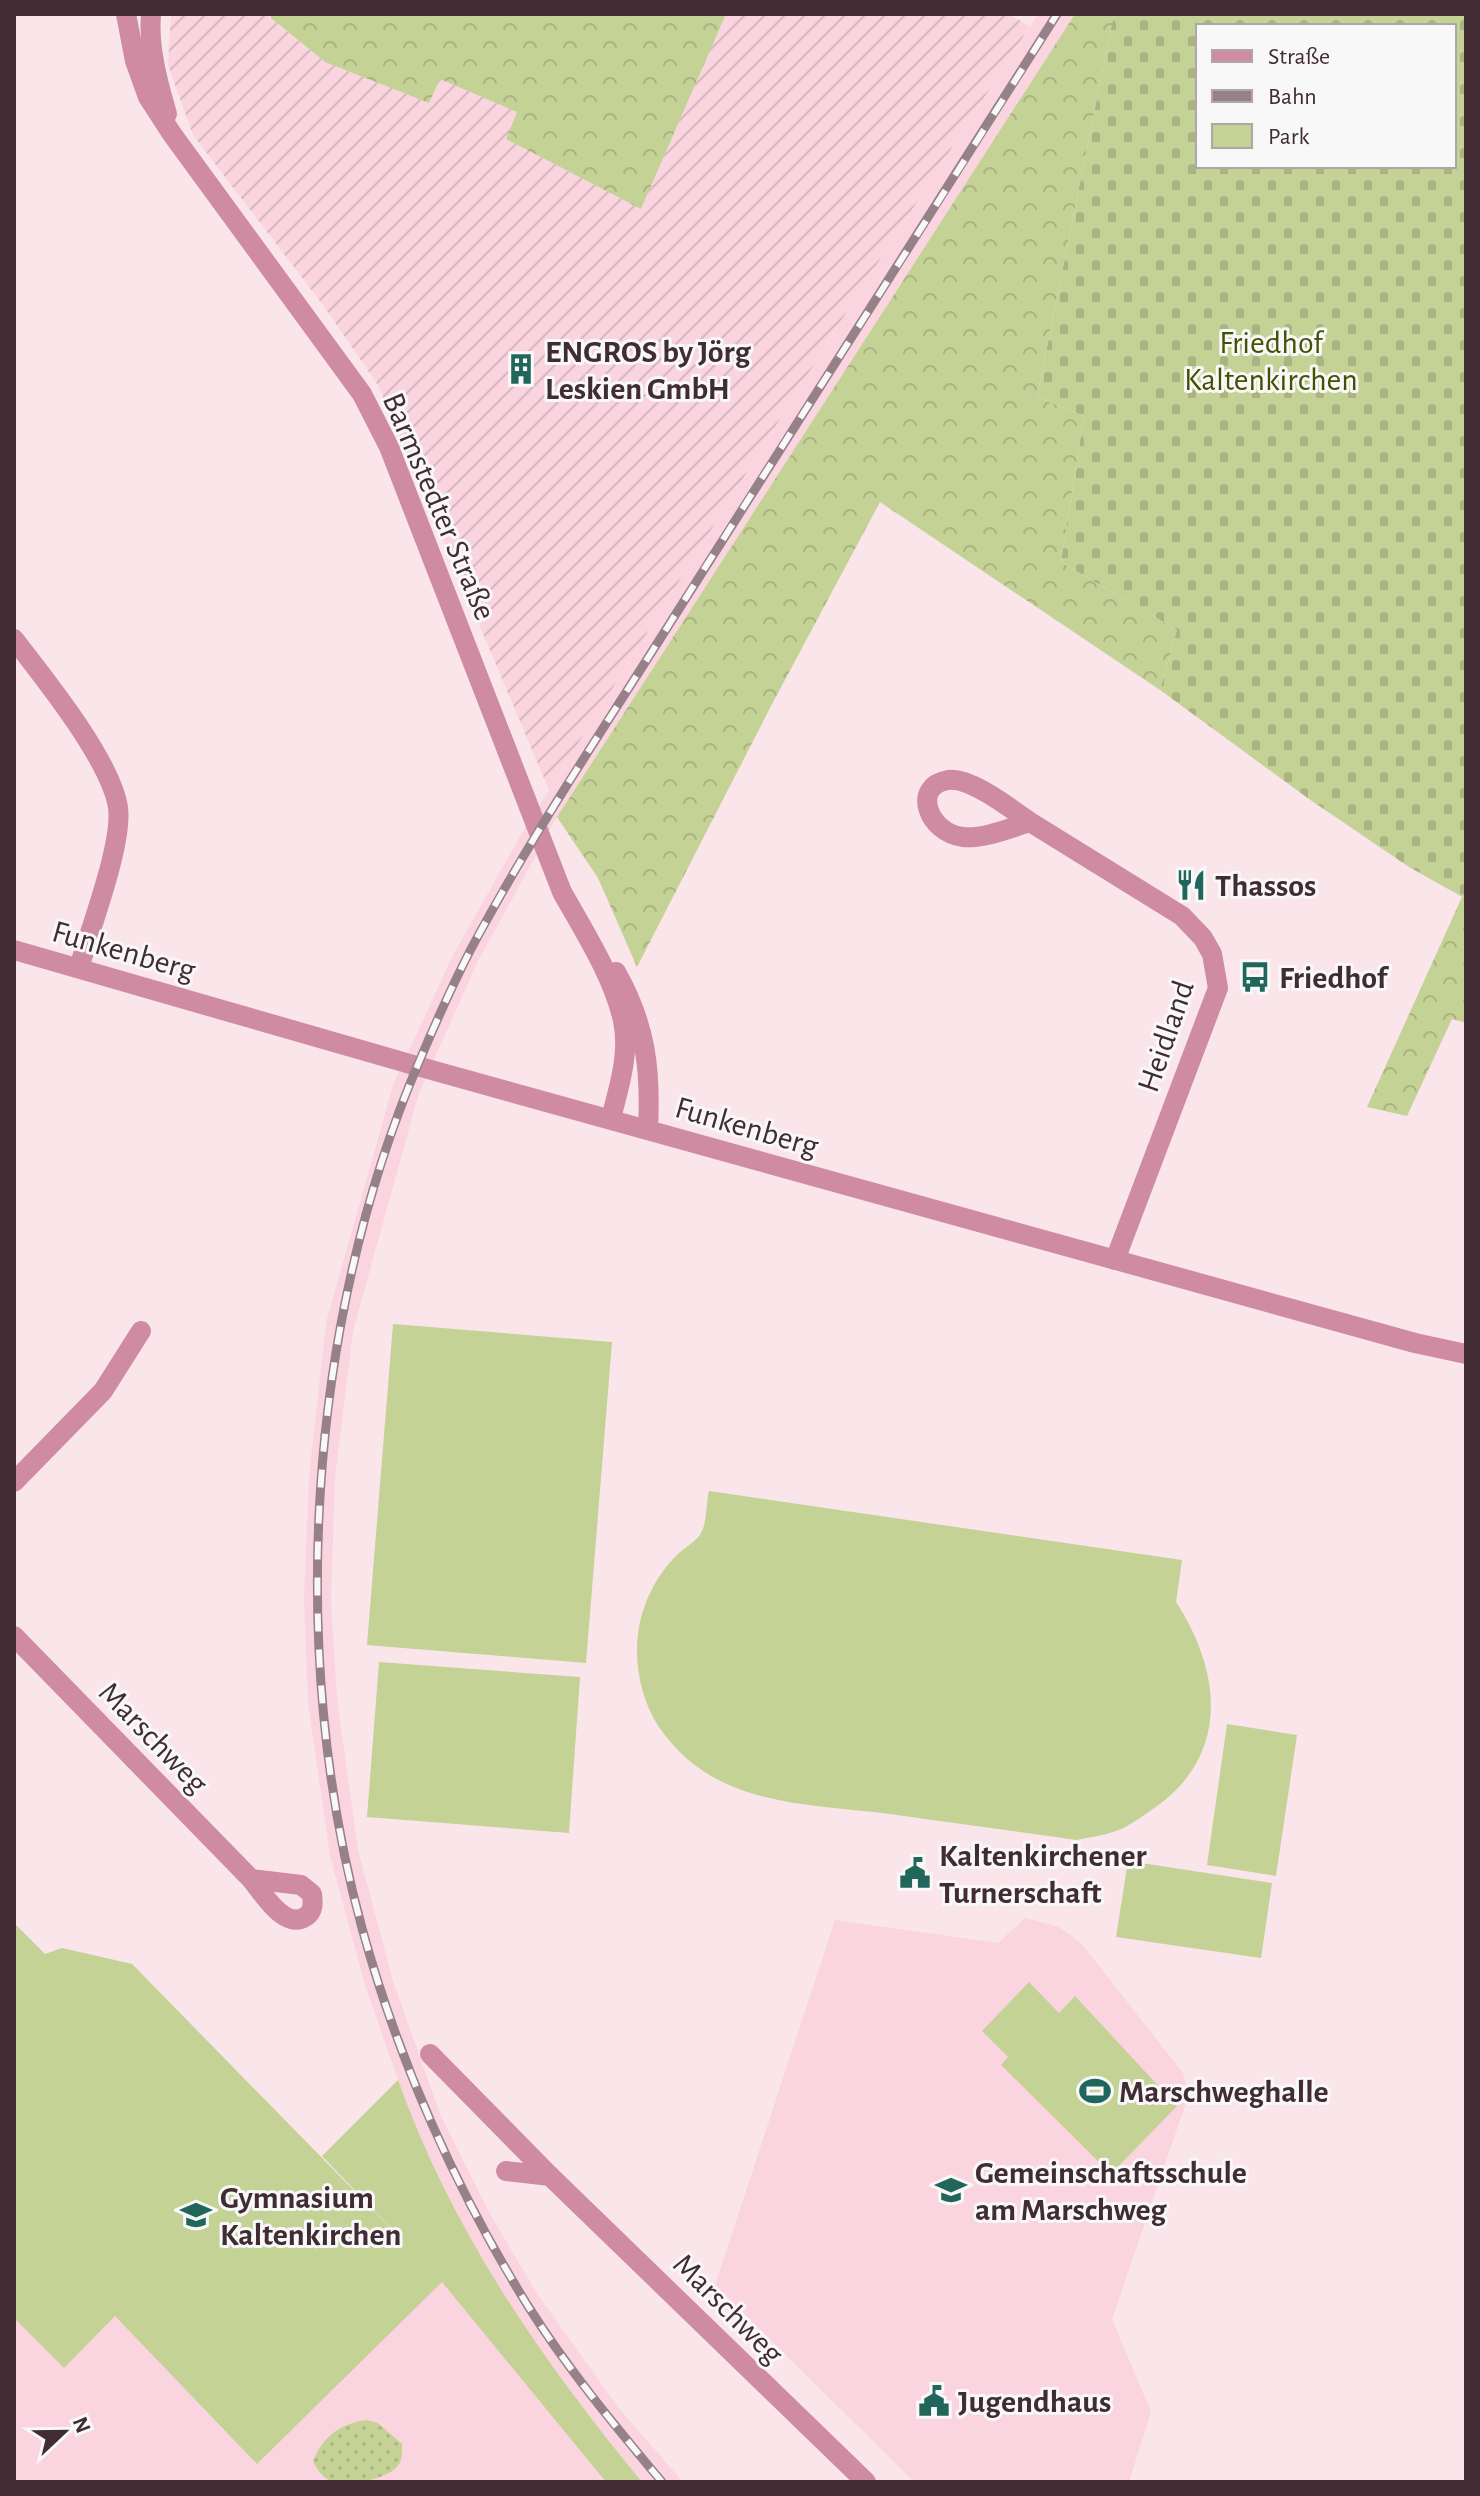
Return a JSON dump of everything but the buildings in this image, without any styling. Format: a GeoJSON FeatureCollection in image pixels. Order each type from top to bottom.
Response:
{"type":"FeatureCollection","features":[{"type":"Feature","properties":{"kind":"street","name":"Barmstedter Straße"},"geometry":{"type":"LineString","coordinates":[[126,14],[135,61],[148,97],[362,394],[389,447],[562,892],[588,938],[623,1022],[624,1059],[611,1118]]}},
{"type":"Feature","properties":{"kind":"street","name":"Barmstedter Straße"},"geometry":{"type":"LineString","coordinates":[[151,14],[159,84],[172,134]]}},
{"type":"Feature","properties":{"kind":"street"},"geometry":{"type":"LineString","coordinates":[[14,639],[63,704],[92,750],[112,786],[118,806],[116,843],[79,968]]}},
{"type":"Feature","properties":{"kind":"street","name":"Heidland"},"geometry":{"type":"LineString","coordinates":[[1030,822],[1182,916],[1203,938],[1212,954],[1217,975],[1218,988],[1115,1260]]}},
{"type":"Feature","properties":{"kind":"street","name":"Barmstedter Straße"},"geometry":{"type":"LineString","coordinates":[[588,938],[613,968],[632,1002],[644,1037],[650,1091],[648,1129]]}},
{"type":"Feature","properties":{"kind":"street","name":"Funkenberg"},"geometry":{"type":"LineString","coordinates":[[14,950],[417,1066],[1400,1339],[1466,1354]]}},
{"type":"Feature","properties":{"kind":"street"},"geometry":{"type":"LineString","coordinates":[[14,1482],[103,1391],[141,1331]]}},
{"type":"Feature","properties":{"kind":"street","name":"Marschweg"},"geometry":{"type":"LineString","coordinates":[[14,1636],[251,1879]]}},
{"type":"Feature","properties":{"kind":"street","name":"Marschweg"},"geometry":{"type":"LineString","coordinates":[[430,2054],[550,2176],[866,2482]]}},
{"type":"Feature","properties":{"kind":"street"},"geometry":{"type":"LineString","coordinates":[[506,2171],[550,2176]]}},
{"type":"Feature","properties":{"kind":"shaded area"},"geometry":{"type":"Polygon","coordinates":[[[171,14],[266,14],[325,62],[429,103],[440,78],[517,112],[506,139],[641,209],[726,14],[1008,14],[1030,26],[859,292],[549,790],[378,385],[323,305],[193,135],[168,65],[171,14]]]}},
{"type":"Feature","properties":{"kind":"shaded area"},"geometry":{"type":"Polygon","coordinates":[[[1038,14],[1075,14],[557,817],[477,963],[419,1093],[353,1331],[335,1478],[331,1600],[337,1699],[358,1850],[393,1981],[440,2114],[490,2214],[538,2295],[618,2407],[683,2482],[642,2482],[593,2423],[519,2320],[463,2228],[413,2123],[365,1985],[330,1856],[308,1703],[304,1598],[309,1475],[326,1323],[393,1085],[452,957],[519,838],[859,292],[1038,14]]]}},
{"type":"Feature","properties":{"kind":"shaded area","name":"Gemeinschaftsschule am Marschweg"},"geometry":{"type":"Polygon","coordinates":[[[1025,1918],[1059,1927],[1081,1943],[1183,2073],[1189,2094],[1112,2319],[1151,2412],[1129,2482],[914,2482],[715,2285],[835,1920],[998,1943],[1025,1918]]]}},
{"type":"Feature","properties":{"kind":"shaded area","name":"Gymnasium Kaltenkirchen"},"geometry":{"type":"Polygon","coordinates":[[[14,1923],[45,1954],[62,1948],[132,1964],[436,2274],[607,2482],[14,2482],[14,1923]]]}},
{"type":"Feature","properties":{"kind":"green space"},"geometry":{"type":"Polygon","coordinates":[[[271,14],[726,14],[641,209],[506,139],[517,112],[440,79],[429,103],[325,62],[271,18],[271,14]]]}},
{"type":"Feature","properties":{"kind":"green space"},"geometry":{"type":"Polygon","coordinates":[[[1075,14],[1114,14],[1037,397],[1084,416],[1061,562],[1177,630],[1160,690],[880,502],[637,967],[598,878],[557,817],[1075,14]]]}},
{"type":"Feature","properties":{"kind":"green space","name":"Friedhof Kaltenkirchen"},"geometry":{"type":"Polygon","coordinates":[[[1114,14],[1466,14],[1466,899],[1409,867],[1309,799],[1160,690],[1177,630],[1061,562],[1084,416],[1037,397],[1114,14]]]}},
{"type":"Feature","properties":{"kind":"green space"},"geometry":{"type":"Polygon","coordinates":[[[1462,897],[1466,899],[1466,1023],[1452,1019],[1407,1116],[1367,1107],[1462,897]]]}},
{"type":"Feature","properties":{"kind":"green space"},"geometry":{"type":"Polygon","coordinates":[[[393,1324],[612,1342],[586,1663],[367,1645],[393,1324]]]}},
{"type":"Feature","properties":{"kind":"green space"},"geometry":{"type":"Polygon","coordinates":[[[709,1491],[1182,1560],[1176,1602],[1192,1630],[1210,1686],[1211,1714],[1206,1741],[1194,1767],[1176,1790],[1137,1820],[1113,1832],[1077,1840],[793,1803],[733,1787],[706,1773],[681,1753],[653,1717],[641,1683],[637,1646],[643,1612],[651,1591],[670,1562],[701,1533],[709,1491]]]}},
{"type":"Feature","properties":{"kind":"green space"},"geometry":{"type":"Polygon","coordinates":[[[379,1662],[580,1677],[569,1833],[367,1817],[379,1662]]]}},
{"type":"Feature","properties":{"kind":"green space"},"geometry":{"type":"Polygon","coordinates":[[[1227,1724],[1297,1735],[1276,1876],[1207,1865],[1227,1724]]]}},
{"type":"Feature","properties":{"kind":"green space"},"geometry":{"type":"Polygon","coordinates":[[[1128,1861],[1272,1883],[1261,1958],[1116,1937],[1128,1861]]]}},
{"type":"Feature","properties":{"kind":"green space","name":"Gymnasium Kaltenkirchen"},"geometry":{"type":"Polygon","coordinates":[[[14,1923],[45,1954],[62,1948],[132,1964],[411,2249],[322,2156],[398,2080],[444,2189],[502,2291],[569,2389],[642,2482],[606,2482],[442,2282],[257,2464],[115,2316],[64,2368],[14,2318],[14,1923]]]}},
{"type":"Feature","properties":{"kind":"green space","name":"Marschweghalle"},"geometry":{"type":"Polygon","coordinates":[[[1029,1982],[1059,2013],[1075,1996],[1177,2106],[1111,2174],[1001,2065],[1008,2057],[982,2031],[1029,1982]]]}},
{"type":"Feature","properties":{"kind":"green space"},"geometry":{"type":"Polygon","coordinates":[[[366,2420],[378,2423],[402,2444],[402,2457],[398,2465],[382,2476],[364,2482],[344,2483],[326,2478],[313,2461],[322,2445],[340,2428],[366,2420]]]}},
{"type":"Feature","properties":{"kind":"railway"},"geometry":{"type":"LineString","coordinates":[[662,2482],[559,2352],[528,2306],[477,2217],[411,2075],[362,1928],[338,1823],[324,1714],[318,1603],[320,1490],[332,1379],[352,1269],[381,1163],[419,1062],[471,949],[568,783],[1057,14]]}},
{"type":"Feature","properties":{"kind":"place","name":"ENGROS by Jörg Leskien GmbH"},"geometry":{"type":"Point","coordinates":[521,369]}},
{"type":"Feature","properties":{"kind":"place","name":"Thassos"},"geometry":{"type":"Point","coordinates":[1191,885]}},
{"type":"Feature","properties":{"kind":"place","name":"Friedhof"},"geometry":{"type":"Point","coordinates":[1255,977]}},
{"type":"Feature","properties":{"kind":"place","name":"Kaltenkirchener Turnerschaft"},"geometry":{"type":"Point","coordinates":[915,1873]}},
{"type":"Feature","properties":{"kind":"place","name":"Marschweghalle"},"geometry":{"type":"Point","coordinates":[1095,2091]}},
{"type":"Feature","properties":{"kind":"place","name":"Gemeinschaftsschule am Marschweg"},"geometry":{"type":"Point","coordinates":[951,2190]}},
{"type":"Feature","properties":{"kind":"place","name":"Gymnasium Kaltenkirchen"},"geometry":{"type":"Point","coordinates":[196,2215]}},
{"type":"Feature","properties":{"kind":"place","name":"Jugendhaus"},"geometry":{"type":"Point","coordinates":[934,2401]}}]}
